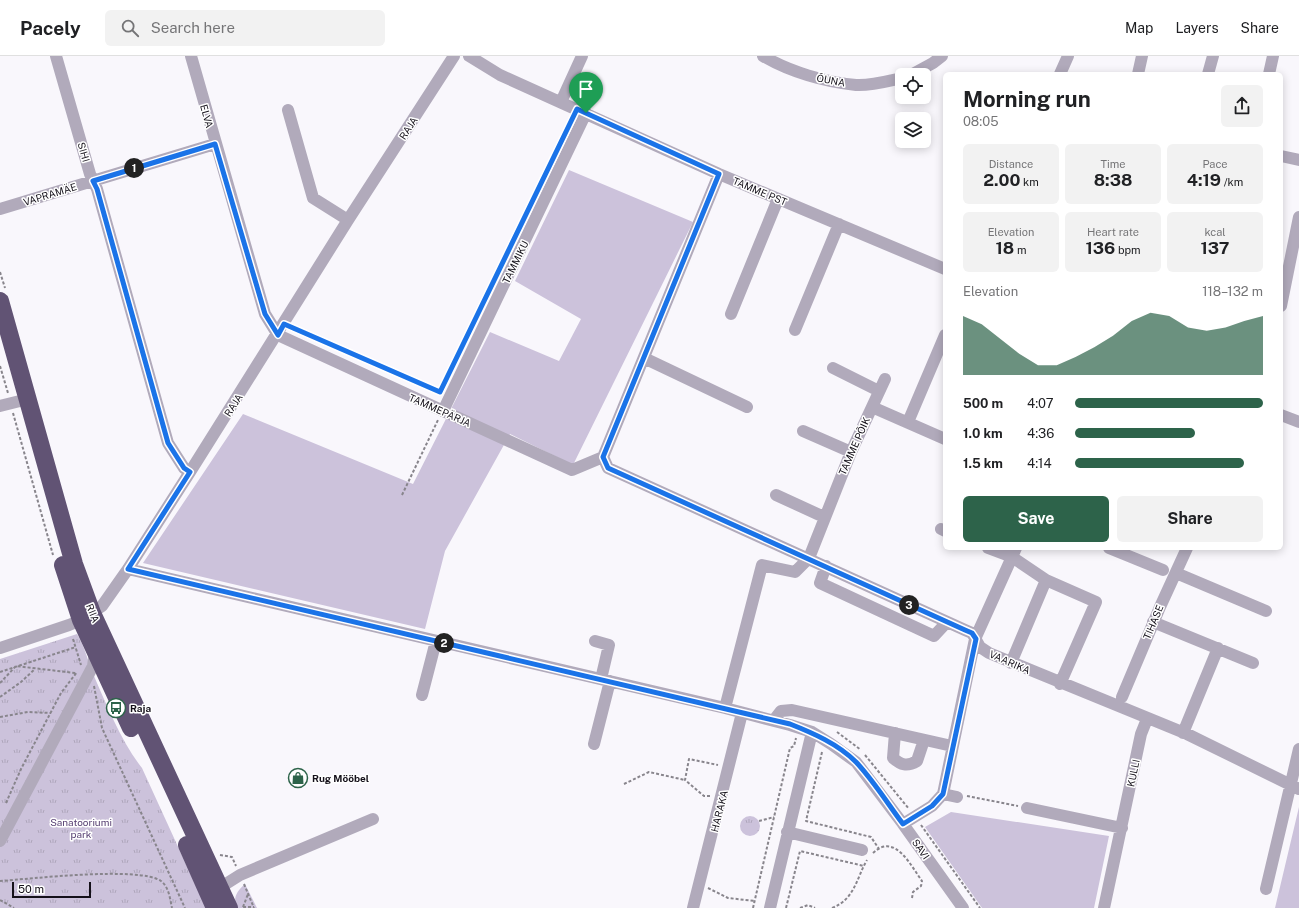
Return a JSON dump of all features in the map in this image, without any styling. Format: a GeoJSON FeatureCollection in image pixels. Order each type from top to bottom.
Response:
{"type":"FeatureCollection","features":[{"type":"Feature","properties":{"kind":"highway","name":"RIIA"},"geometry":{"type":"LineString","coordinates":[[0,301],[14,403]]}},
{"type":"Feature","properties":{"kind":"highway","name":"RIIA"},"geometry":{"type":"LineString","coordinates":[[0,336],[14,403],[81,620],[95,652],[215,897],[238,908]]}},
{"type":"Feature","properties":{"kind":"highway","name":"RIIA"},"geometry":{"type":"LineString","coordinates":[[81,620],[215,897]]}},
{"type":"Feature","properties":{"kind":"street","name":"SIHI"},"geometry":{"type":"LineString","coordinates":[[56,56],[93,181],[97,189],[168,443],[184,468],[190,472]]}},
{"type":"Feature","properties":{"kind":"street","name":"ELVA"},"geometry":{"type":"LineString","coordinates":[[191,56],[265,314],[278,335]]}},
{"type":"Feature","properties":{"kind":"street","name":"RAJA"},"geometry":{"type":"LineString","coordinates":[[81,620],[102,606],[128,569],[278,335],[348,220],[454,56]]}},
{"type":"Feature","properties":{"kind":"street","name":"TAMME PST"},"geometry":{"type":"LineString","coordinates":[[469,56],[500,75],[719,174],[943,268]]}},
{"type":"Feature","properties":{"kind":"street"},"geometry":{"type":"LineString","coordinates":[[561,102],[582,56]]}},
{"type":"Feature","properties":{"kind":"street","name":"ÕUNA"},"geometry":{"type":"LineString","coordinates":[[763,56],[777,64],[810,76],[857,85],[895,79]]}},
{"type":"Feature","properties":{"kind":"street"},"geometry":{"type":"LineString","coordinates":[[924,68],[934,63],[942,56]]}},
{"type":"Feature","properties":{"kind":"street"},"geometry":{"type":"LineString","coordinates":[[1061,72],[1068,56]]}},
{"type":"Feature","properties":{"kind":"street"},"geometry":{"type":"LineString","coordinates":[[1138,72],[1142,56]]}},
{"type":"Feature","properties":{"kind":"street"},"geometry":{"type":"LineString","coordinates":[[1209,72],[1213,56]]}},
{"type":"Feature","properties":{"kind":"street"},"geometry":{"type":"LineString","coordinates":[[1269,72],[1273,56]]}},
{"type":"Feature","properties":{"kind":"street"},"geometry":{"type":"LineString","coordinates":[[288,110],[313,198],[348,220]]}},
{"type":"Feature","properties":{"kind":"street","name":"TAMMIKU"},"geometry":{"type":"LineString","coordinates":[[443,411],[586,113]]}},
{"type":"Feature","properties":{"kind":"street","name":"VAPRAMÄE"},"geometry":{"type":"LineString","coordinates":[[0,209],[215,144]]}},
{"type":"Feature","properties":{"kind":"street"},"geometry":{"type":"LineString","coordinates":[[1283,156],[1299,160]]}},
{"type":"Feature","properties":{"kind":"street"},"geometry":{"type":"LineString","coordinates":[[603,457],[719,174]]}},
{"type":"Feature","properties":{"kind":"street"},"geometry":{"type":"LineString","coordinates":[[731,314],[778,199]]}},
{"type":"Feature","properties":{"kind":"street"},"geometry":{"type":"LineString","coordinates":[[1283,288],[1285,270],[1299,217]]}},
{"type":"Feature","properties":{"kind":"street"},"geometry":{"type":"LineString","coordinates":[[795,330],[839,224]]}},
{"type":"Feature","properties":{"kind":"street","name":"TAMMEPÄRJA"},"geometry":{"type":"LineString","coordinates":[[278,335],[572,470],[603,457]]}},
{"type":"Feature","properties":{"kind":"street"},"geometry":{"type":"LineString","coordinates":[[908,422],[943,340]]}},
{"type":"Feature","properties":{"kind":"street"},"geometry":{"type":"LineString","coordinates":[[644,358],[747,408]]}},
{"type":"Feature","properties":{"kind":"street"},"geometry":{"type":"LineString","coordinates":[[833,368],[879,391]]}},
{"type":"Feature","properties":{"kind":"street"},"geometry":{"type":"LineString","coordinates":[[872,407],[885,379]]}},
{"type":"Feature","properties":{"kind":"street","name":"TAMME PÕIK"},"geometry":{"type":"LineString","coordinates":[[808,558],[851,452],[872,407],[943,438]]}},
{"type":"Feature","properties":{"kind":"street"},"geometry":{"type":"LineString","coordinates":[[1283,416],[1299,422]]}},
{"type":"Feature","properties":{"kind":"street"},"geometry":{"type":"LineString","coordinates":[[803,431],[851,452]]}},
{"type":"Feature","properties":{"kind":"street","name":"VAARIKA"},"geometry":{"type":"LineString","coordinates":[[603,457],[608,468],[972,633],[980,647],[1011,663],[1183,733],[1295,787]]}},
{"type":"Feature","properties":{"kind":"street"},"geometry":{"type":"LineString","coordinates":[[776,495],[824,517]]}},
{"type":"Feature","properties":{"kind":"street"},"geometry":{"type":"LineString","coordinates":[[998,550],[1014,553],[1046,580],[1096,602],[1060,684]]}},
{"type":"Feature","properties":{"kind":"street"},"geometry":{"type":"LineString","coordinates":[[1114,550],[1163,570]]}},
{"type":"Feature","properties":{"kind":"street","name":"TIHASE"},"geometry":{"type":"LineString","coordinates":[[1122,697],[1153,622],[1186,550]]}},
{"type":"Feature","properties":{"kind":"street"},"geometry":{"type":"LineString","coordinates":[[903,824],[932,806],[943,794],[976,639],[1014,553]]}},
{"type":"Feature","properties":{"kind":"street"},"geometry":{"type":"LineString","coordinates":[[725,708],[762,565],[795,572],[808,558]]}},
{"type":"Feature","properties":{"kind":"street"},"geometry":{"type":"LineString","coordinates":[[826,566],[820,583],[934,636],[947,622]]}},
{"type":"Feature","properties":{"kind":"street","name":"SAVI"},"geometry":{"type":"LineString","coordinates":[[128,569],[725,708],[774,720],[812,732],[856,762],[903,824],[963,908]]}},
{"type":"Feature","properties":{"kind":"street"},"geometry":{"type":"LineString","coordinates":[[1176,573],[1266,611]]}},
{"type":"Feature","properties":{"kind":"street"},"geometry":{"type":"LineString","coordinates":[[1011,663],[1046,580]]}},
{"type":"Feature","properties":{"kind":"street"},"geometry":{"type":"LineString","coordinates":[[0,648],[81,620]]}},
{"type":"Feature","properties":{"kind":"street"},"geometry":{"type":"LineString","coordinates":[[1153,622],[1253,662]]}},
{"type":"Feature","properties":{"kind":"street"},"geometry":{"type":"LineString","coordinates":[[422,695],[436,641]]}},
{"type":"Feature","properties":{"kind":"street"},"geometry":{"type":"LineString","coordinates":[[594,744],[605,680],[609,645],[595,641]]}},
{"type":"Feature","properties":{"kind":"street"},"geometry":{"type":"LineString","coordinates":[[1183,733],[1218,648]]}},
{"type":"Feature","properties":{"kind":"street"},"geometry":{"type":"LineString","coordinates":[[0,841],[66,716],[85,671],[93,666],[95,652]]}},
{"type":"Feature","properties":{"kind":"street"},"geometry":{"type":"LineString","coordinates":[[774,720],[781,711],[792,710],[952,746]]}},
{"type":"Feature","properties":{"kind":"street","name":"HARAKA"},"geometry":{"type":"LineString","coordinates":[[693,908],[742,713]]}},
{"type":"Feature","properties":{"kind":"street","name":"KULLI"},"geometry":{"type":"LineString","coordinates":[[1104,908],[1142,734],[1147,719]]}},
{"type":"Feature","properties":{"kind":"street"},"geometry":{"type":"LineString","coordinates":[[770,908],[812,732]]}},
{"type":"Feature","properties":{"kind":"street"},"geometry":{"type":"LineString","coordinates":[[895,733],[893,758],[903,765],[911,765],[917,761],[924,740]]}},
{"type":"Feature","properties":{"kind":"street"},"geometry":{"type":"LineString","coordinates":[[1266,889],[1295,787],[1299,749]]}},
{"type":"Feature","properties":{"kind":"street"},"geometry":{"type":"LineString","coordinates":[[943,794],[957,797]]}},
{"type":"Feature","properties":{"kind":"street"},"geometry":{"type":"LineString","coordinates":[[1026,808],[1122,828]]}},
{"type":"Feature","properties":{"kind":"street"},"geometry":{"type":"LineString","coordinates":[[215,897],[240,875],[373,818]]}},
{"type":"Feature","properties":{"kind":"street"},"geometry":{"type":"LineString","coordinates":[[787,832],[862,850]]}},
{"type":"Feature","properties":{"kind":"path"},"geometry":{"type":"LineString","coordinates":[[284,324],[440,392],[443,385]]}},
{"type":"Feature","properties":{"kind":"path"},"geometry":{"type":"LineString","coordinates":[[0,366],[14,403],[54,558]]}},
{"type":"Feature","properties":{"kind":"path"},"geometry":{"type":"LineString","coordinates":[[402,495],[443,411]]}},
{"type":"Feature","properties":{"kind":"path"},"geometry":{"type":"LineString","coordinates":[[81,620],[76,647],[85,671],[95,689],[102,728],[185,908]]}},
{"type":"Feature","properties":{"kind":"path"},"geometry":{"type":"LineString","coordinates":[[0,672],[76,647]]}},
{"type":"Feature","properties":{"kind":"path"},"geometry":{"type":"LineString","coordinates":[[16,666],[75,673],[85,671]]}},
{"type":"Feature","properties":{"kind":"path"},"geometry":{"type":"LineString","coordinates":[[0,683],[16,666]]}},
{"type":"Feature","properties":{"kind":"path"},"geometry":{"type":"LineString","coordinates":[[0,697],[21,682],[35,669]]}},
{"type":"Feature","properties":{"kind":"path"},"geometry":{"type":"LineString","coordinates":[[6,805],[61,693],[75,673]]}},
{"type":"Feature","properties":{"kind":"path"},"geometry":{"type":"LineString","coordinates":[[0,717],[28,712],[51,713],[66,716]]}},
{"type":"Feature","properties":{"kind":"path"},"geometry":{"type":"LineString","coordinates":[[753,908],[790,748],[794,746],[797,737]]}},
{"type":"Feature","properties":{"kind":"path"},"geometry":{"type":"LineString","coordinates":[[823,750],[806,821],[871,837],[879,849]]}},
{"type":"Feature","properties":{"kind":"path"},"geometry":{"type":"LineString","coordinates":[[685,780],[689,759],[720,765]]}},
{"type":"Feature","properties":{"kind":"path"},"geometry":{"type":"LineString","coordinates":[[624,784],[649,772],[685,780],[704,796],[713,796]]}},
{"type":"Feature","properties":{"kind":"path"},"geometry":{"type":"LineString","coordinates":[[957,797],[962,795],[1026,808]]}},
{"type":"Feature","properties":{"kind":"path"},"geometry":{"type":"LineString","coordinates":[[758,821],[774,817]]}},
{"type":"Feature","properties":{"kind":"path"},"geometry":{"type":"LineString","coordinates":[[832,908],[848,899],[858,883],[869,857],[879,849],[894,848],[900,850],[922,881],[921,886],[913,892],[912,898]]}},
{"type":"Feature","properties":{"kind":"path"},"geometry":{"type":"LineString","coordinates":[[786,908],[800,851],[864,866]]}},
{"type":"Feature","properties":{"kind":"path"},"geometry":{"type":"LineString","coordinates":[[0,881],[99,874],[142,875],[156,878],[167,887],[172,908]]}},
{"type":"Feature","properties":{"kind":"path"},"geometry":{"type":"LineString","coordinates":[[238,908],[254,907],[240,875]]}},
{"type":"Feature","properties":{"kind":"path"},"geometry":{"type":"LineString","coordinates":[[699,885],[728,898],[755,901]]}},
{"type":"Feature","properties":{"kind":"path"},"geometry":{"type":"LineString","coordinates":[[238,908],[248,894]]}},
{"type":"Feature","properties":{"kind":"path"},"geometry":{"type":"LineString","coordinates":[[0,900],[14,908]]}},
{"type":"Feature","properties":{"kind":"path"},"geometry":{"type":"LineString","coordinates":[[800,908],[808,905],[815,908]]}},
{"type":"Feature","properties":{"kind":"green space"},"geometry":{"type":"Polygon","coordinates":[[[569,170],[693,222],[573,465],[510,434],[445,551],[425,629],[143,563],[243,414],[413,484],[490,332],[559,361],[581,319],[515,281],[569,170]]]}},
{"type":"Feature","properties":{"kind":"green space","name":"Sanatooriumi park"},"geometry":{"type":"Polygon","coordinates":[[[77,634],[121,736],[142,768],[206,908],[0,908],[0,659],[77,634]]]}},
{"type":"Feature","properties":{"kind":"green space"},"geometry":{"type":"Polygon","coordinates":[[[1299,807],[1299,908],[1275,908],[1299,807]]]}},
{"type":"Feature","properties":{"kind":"green space"},"geometry":{"type":"Polygon","coordinates":[[[951,812],[1109,836],[1094,908],[982,908],[925,827],[951,812]]]}},
{"type":"Feature","properties":{"kind":"green space"},"geometry":{"type":"Polygon","coordinates":[[[750,816],[757,819],[760,826],[757,833],[750,836],[743,833],[740,826],[743,819],[750,816]]]}},
{"type":"Feature","properties":{"kind":"green space"},"geometry":{"type":"Polygon","coordinates":[[[245,884],[257,908],[236,908],[236,894],[245,884]]]}},
{"type":"Feature","properties":{"kind":"place","name":"Raja"},"geometry":{"type":"Point","coordinates":[116,708]}},
{"type":"Feature","properties":{"kind":"place","name":"Rug Mööbel"},"geometry":{"type":"Point","coordinates":[298,778]}},
{"type":"Feature","properties":{"kind":"route"},"geometry":{"type":"LineString","coordinates":[[577,109],[586,113],[719,174],[603,457],[608,468],[972,633],[976,639],[943,794],[932,806],[903,824],[856,762],[812,732],[790,724],[128,569],[190,472],[184,468],[168,443],[97,189],[93,181],[215,144],[265,314],[278,335],[284,324],[440,392],[577,109]]}}]}
